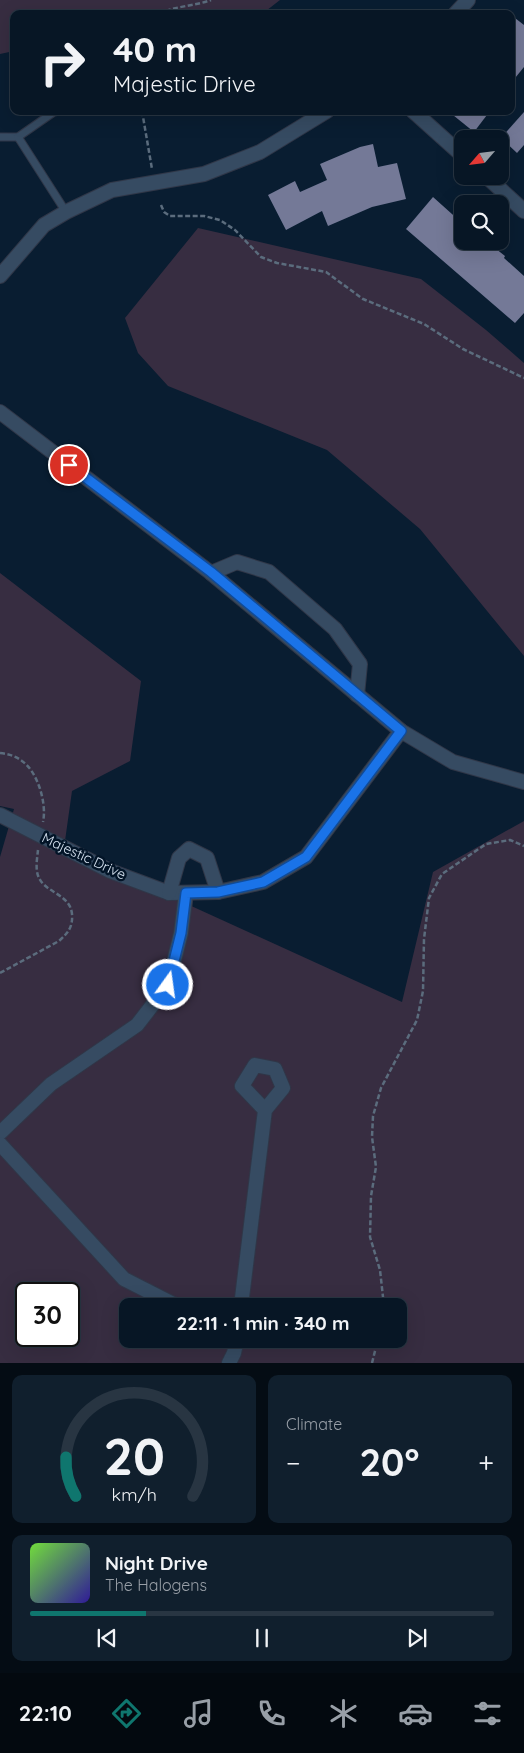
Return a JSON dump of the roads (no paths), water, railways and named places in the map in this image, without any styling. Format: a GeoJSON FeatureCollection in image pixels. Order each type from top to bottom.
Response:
{"type":"FeatureCollection","features":[{"type":"Feature","properties":{"kind":"street"},"geometry":{"type":"LineString","coordinates":[[459,10],[468,0]]}},
{"type":"Feature","properties":{"kind":"street"},"geometry":{"type":"LineString","coordinates":[[0,276],[44,225],[66,212],[112,190],[204,174],[260,152],[320,115]]}},
{"type":"Feature","properties":{"kind":"street"},"geometry":{"type":"LineString","coordinates":[[418,115],[454,148]]}},
{"type":"Feature","properties":{"kind":"street"},"geometry":{"type":"LineString","coordinates":[[496,185],[524,211]]}},
{"type":"Feature","properties":{"kind":"street"},"geometry":{"type":"LineString","coordinates":[[2,411],[211,572],[401,731],[453,762],[524,782]]}},
{"type":"Feature","properties":{"kind":"street"},"geometry":{"type":"LineString","coordinates":[[211,572],[237,562],[269,572],[335,629],[360,664],[358,695]]}},
{"type":"Feature","properties":{"kind":"street","name":"Majestic Drive"},"geometry":{"type":"LineString","coordinates":[[0,815],[110,871],[169,893],[218,892],[263,882],[306,857],[401,731]]}},
{"type":"Feature","properties":{"kind":"street"},"geometry":{"type":"LineString","coordinates":[[169,893],[179,858],[189,849],[207,858],[218,892]]}},
{"type":"Feature","properties":{"kind":"street"},"geometry":{"type":"LineString","coordinates":[[0,1134],[51,1084],[136,1025],[168,985],[181,933],[186,893]]}},
{"type":"Feature","properties":{"kind":"street"},"geometry":{"type":"LineString","coordinates":[[242,1298],[265,1110]]}},
{"type":"Feature","properties":{"kind":"street"},"geometry":{"type":"LineString","coordinates":[[0,1144],[124,1279],[161,1298]]}},
{"type":"Feature","properties":{"kind":"street"},"geometry":{"type":"LineString","coordinates":[[229,1363],[235,1348]]}},
{"type":"Feature","properties":{"kind":"lane"},"geometry":{"type":"LineString","coordinates":[[0,137],[18,137],[50,115]]}},
{"type":"Feature","properties":{"kind":"lane"},"geometry":{"type":"LineString","coordinates":[[18,137],[66,212]]}}]}
